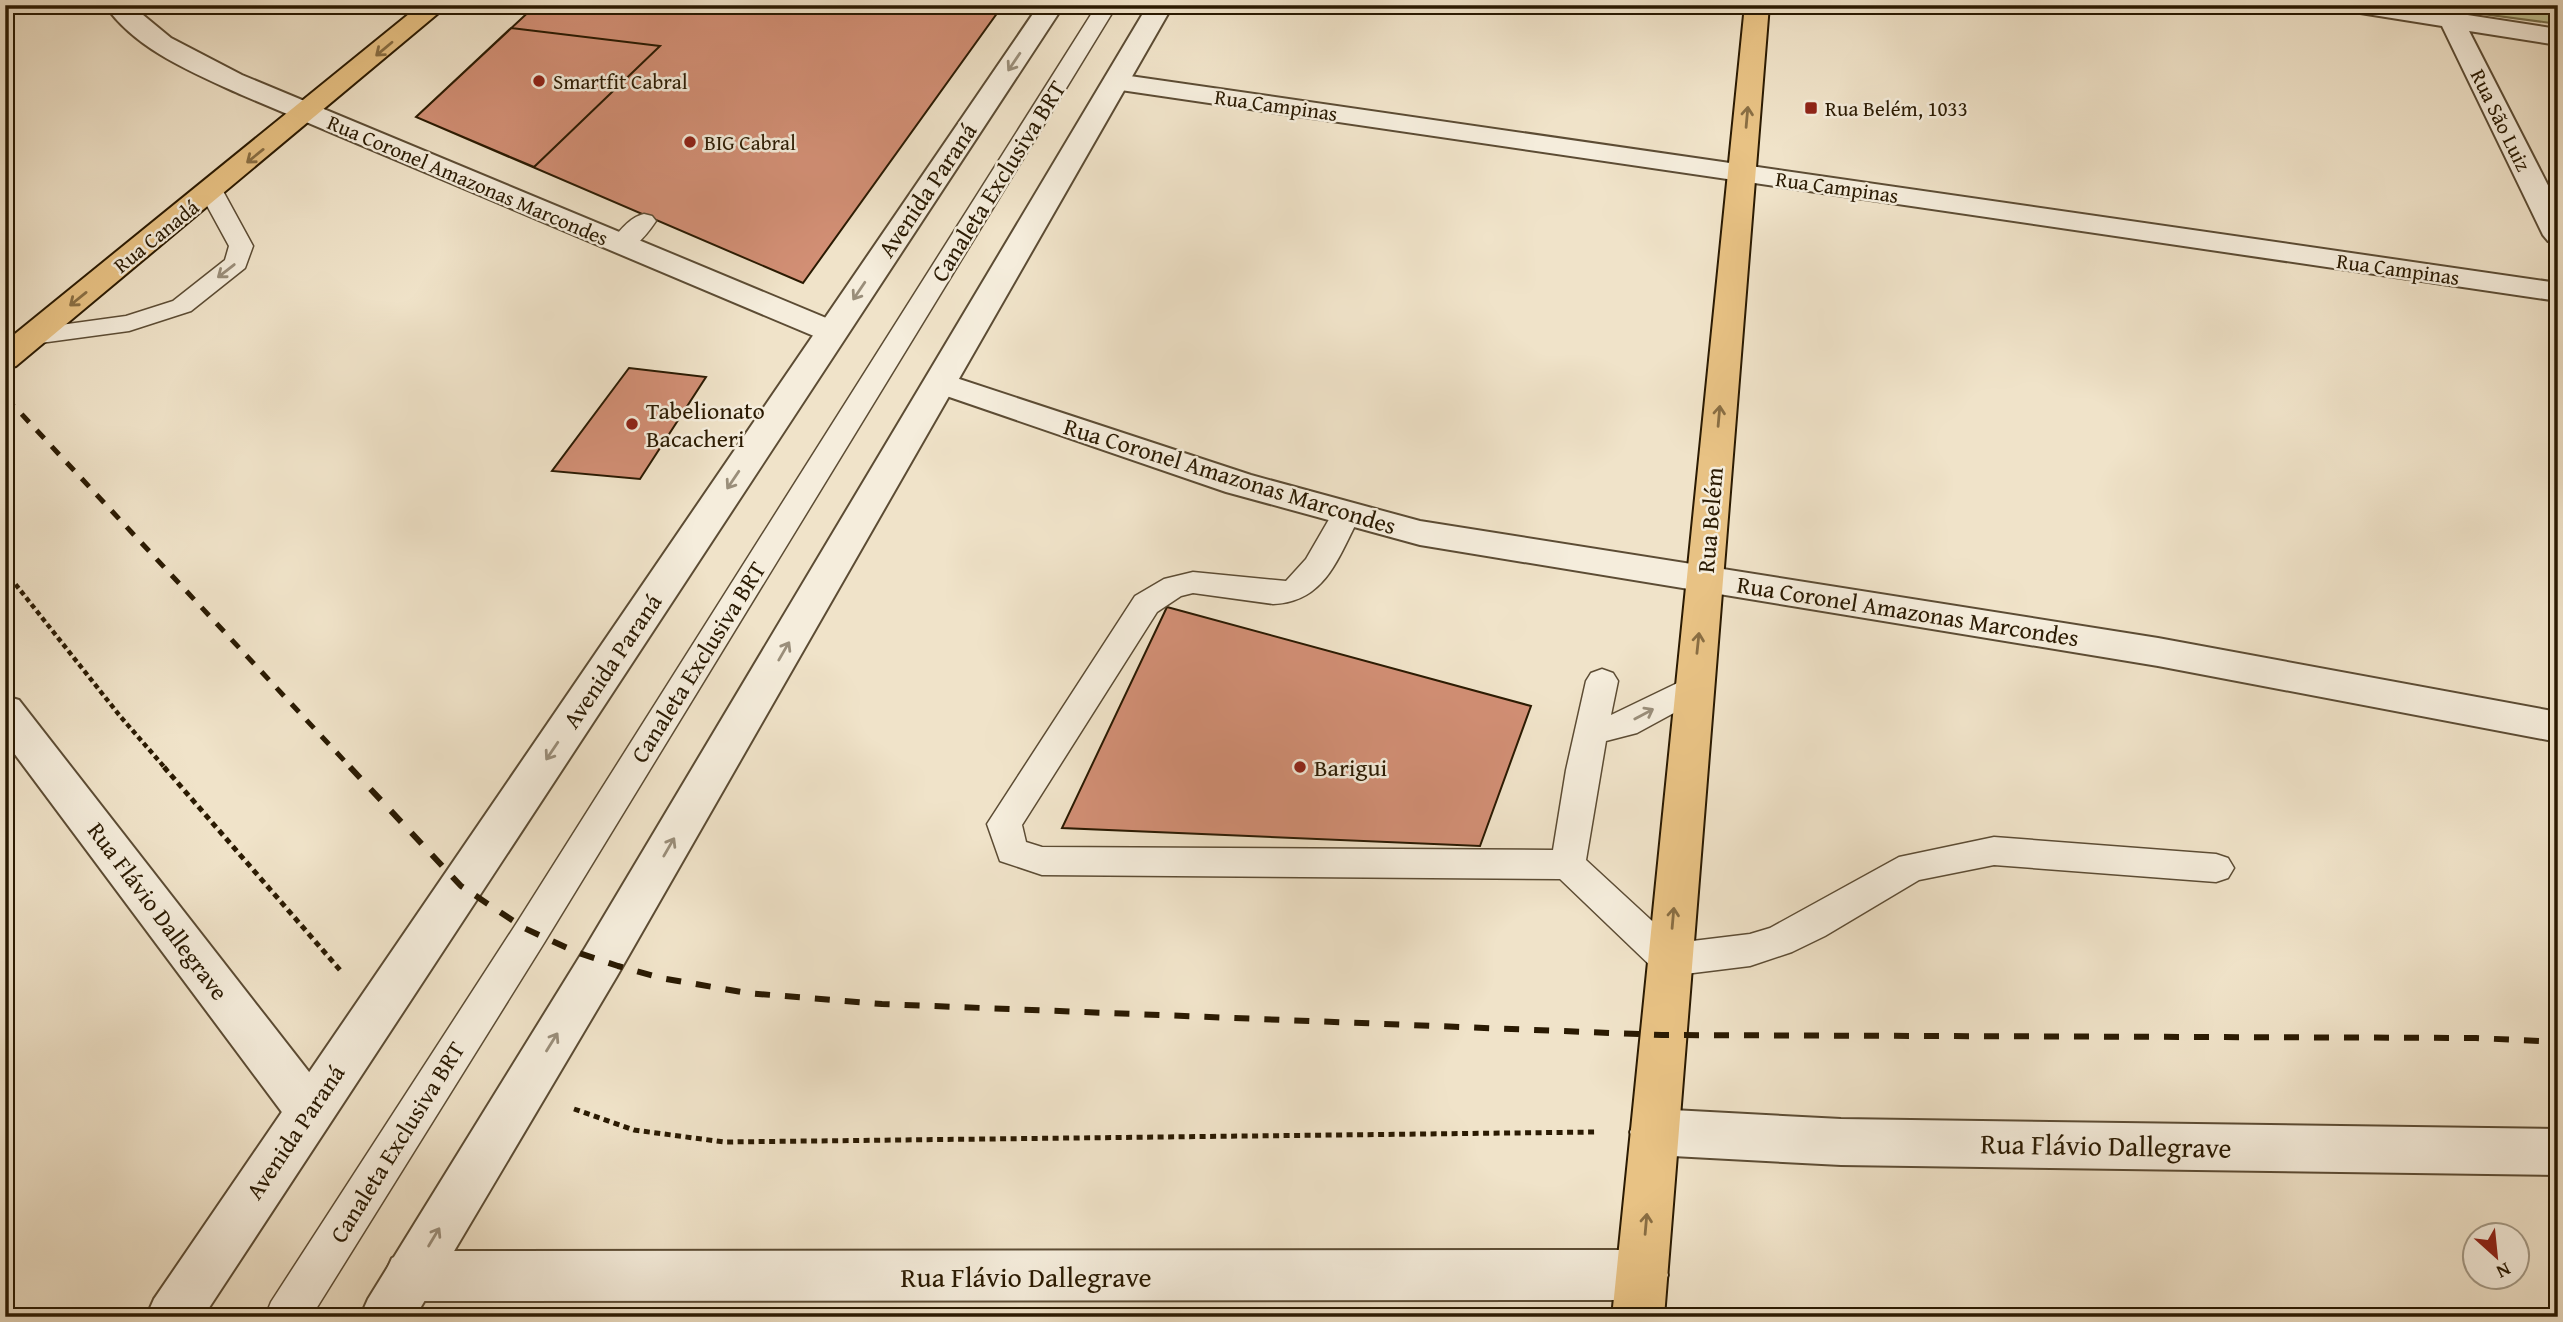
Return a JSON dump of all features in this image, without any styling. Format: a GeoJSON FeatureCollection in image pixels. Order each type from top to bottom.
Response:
{"type":"FeatureCollection","features":[{"type":"Feature","properties":{"kind":"main road","name":"Rua Canadá"},"geometry":{"type":"LineString","coordinates":[[5,359],[436,5]]}},
{"type":"Feature","properties":{"kind":"main road","name":"Rua Belém"},"geometry":{"type":"LineString","coordinates":[[1640,1296],[1757,5]]}},
{"type":"Feature","properties":{"kind":"street","name":"Rua Coronel Amazonas Marcondes"},"geometry":{"type":"LineString","coordinates":[[117,5],[133,23],[177,52],[307,113],[832,332]]}},
{"type":"Feature","properties":{"kind":"street","name":"Avenida Paraná"},"geometry":{"type":"LineString","coordinates":[[172,1317],[1052,5]]}},
{"type":"Feature","properties":{"kind":"street"},"geometry":{"type":"LineString","coordinates":[[398,1297],[601,962],[1161,5]]}},
{"type":"Feature","properties":{"kind":"street"},"geometry":{"type":"LineString","coordinates":[[2354,5],[2448,13],[2558,37]]}},
{"type":"Feature","properties":{"kind":"street","name":"Rua São Luiz"},"geometry":{"type":"LineString","coordinates":[[2448,13],[2558,235]]}},
{"type":"Feature","properties":{"kind":"street","name":"Rua Campinas"},"geometry":{"type":"LineString","coordinates":[[1116,82],[2558,292]]}},
{"type":"Feature","properties":{"kind":"street","name":"Rua Coronel Amazonas Marcondes"},"geometry":{"type":"LineString","coordinates":[[941,383],[1173,464],[1345,516],[1420,533],[1704,577],[2285,674],[2558,727]]}},
{"type":"Feature","properties":{"kind":"street","name":"Rua Flávio Dallegrave"},"geometry":{"type":"LineString","coordinates":[[5,711],[310,1111]]}},
{"type":"Feature","properties":{"kind":"street","name":"Rua Flávio Dallegrave"},"geometry":{"type":"LineString","coordinates":[[1654,1132],[1840,1142],[2558,1152]]}},
{"type":"Feature","properties":{"kind":"street","name":"Rua Flávio Dallegrave"},"geometry":{"type":"LineString","coordinates":[[398,1297],[1640,1296]]}},
{"type":"Feature","properties":{"kind":"lane","name":"Canaleta Exclusiva BRT"},"geometry":{"type":"LineString","coordinates":[[286,1317],[531,932],[1107,5]]}},
{"type":"Feature","properties":{"kind":"lane"},"geometry":{"type":"LineString","coordinates":[[33,336],[129,323],[159,315],[182,306],[236,263],[241,246],[211,191]]}},
{"type":"Feature","properties":{"kind":"lane"},"geometry":{"type":"LineString","coordinates":[[622,244],[644,221]]}},
{"type":"Feature","properties":{"kind":"lane"},"geometry":{"type":"LineString","coordinates":[[1345,516],[1313,570],[1299,588],[1282,594],[1209,582],[1178,585],[1146,604],[1003,824],[1012,851],[1042,861],[1568,865],[1669,960],[1750,950],[1779,941],[1911,867],[1994,851],[2216,868]]}},
{"type":"Feature","properties":{"kind":"lane"},"geometry":{"type":"LineString","coordinates":[[1568,865],[1602,681]]}},
{"type":"Feature","properties":{"kind":"lane"},"geometry":{"type":"LineString","coordinates":[[1591,732],[1625,724],[1694,687]]}},
{"type":"Feature","properties":{"kind":"path"},"geometry":{"type":"LineString","coordinates":[[5,571],[120,716],[349,980]]}},
{"type":"Feature","properties":{"kind":"path"},"geometry":{"type":"LineString","coordinates":[[563,1105],[634,1130],[724,1142],[1568,1131]]}},
{"type":"Feature","properties":{"kind":"green space"},"geometry":{"type":"Polygon","coordinates":[[[2466,5],[2558,5],[2558,24],[2468,12],[2466,5]]]}},
{"type":"Feature","properties":{"kind":"building","name":"BIG Cabral"},"geometry":{"type":"Polygon","coordinates":[[[536,5],[1003,5],[803,283],[416,117],[536,5]]]}},
{"type":"Feature","properties":{"kind":"building","name":"Smartfit Cabral"},"geometry":{"type":"Polygon","coordinates":[[[511,28],[660,46],[534,167],[416,117],[511,28]]]}},
{"type":"Feature","properties":{"kind":"building","name":"Tabelionato Bacacheri"},"geometry":{"type":"Polygon","coordinates":[[[629,368],[706,377],[640,479],[552,471],[629,368]]]}},
{"type":"Feature","properties":{"kind":"building","name":"Barigui"},"geometry":{"type":"Polygon","coordinates":[[[1167,607],[1531,706],[1480,846],[1062,828],[1167,607]]]}},
{"type":"Feature","properties":{"kind":"railway"},"geometry":{"type":"LineString","coordinates":[[5,400],[15,407],[352,769]]}},
{"type":"Feature","properties":{"kind":"railway"},"geometry":{"type":"LineString","coordinates":[[350,767],[461,886],[524,928],[576,952],[618,966],[661,978],[747,993],[882,1004],[1662,1035],[2476,1038],[2558,1042]]}},
{"type":"Feature","properties":{"kind":"place","name":"Smartfit Cabral"},"geometry":{"type":"Point","coordinates":[539,81]}},
{"type":"Feature","properties":{"kind":"place","name":"Rua Belém, 1033"},"geometry":{"type":"Point","coordinates":[1811,108]}},
{"type":"Feature","properties":{"kind":"place","name":"BIG Cabral"},"geometry":{"type":"Point","coordinates":[690,142]}},
{"type":"Feature","properties":{"kind":"place","name":"Tabelionato Bacacheri"},"geometry":{"type":"Point","coordinates":[632,424]}},
{"type":"Feature","properties":{"kind":"place","name":"Barigui"},"geometry":{"type":"Point","coordinates":[1300,767]}}]}
